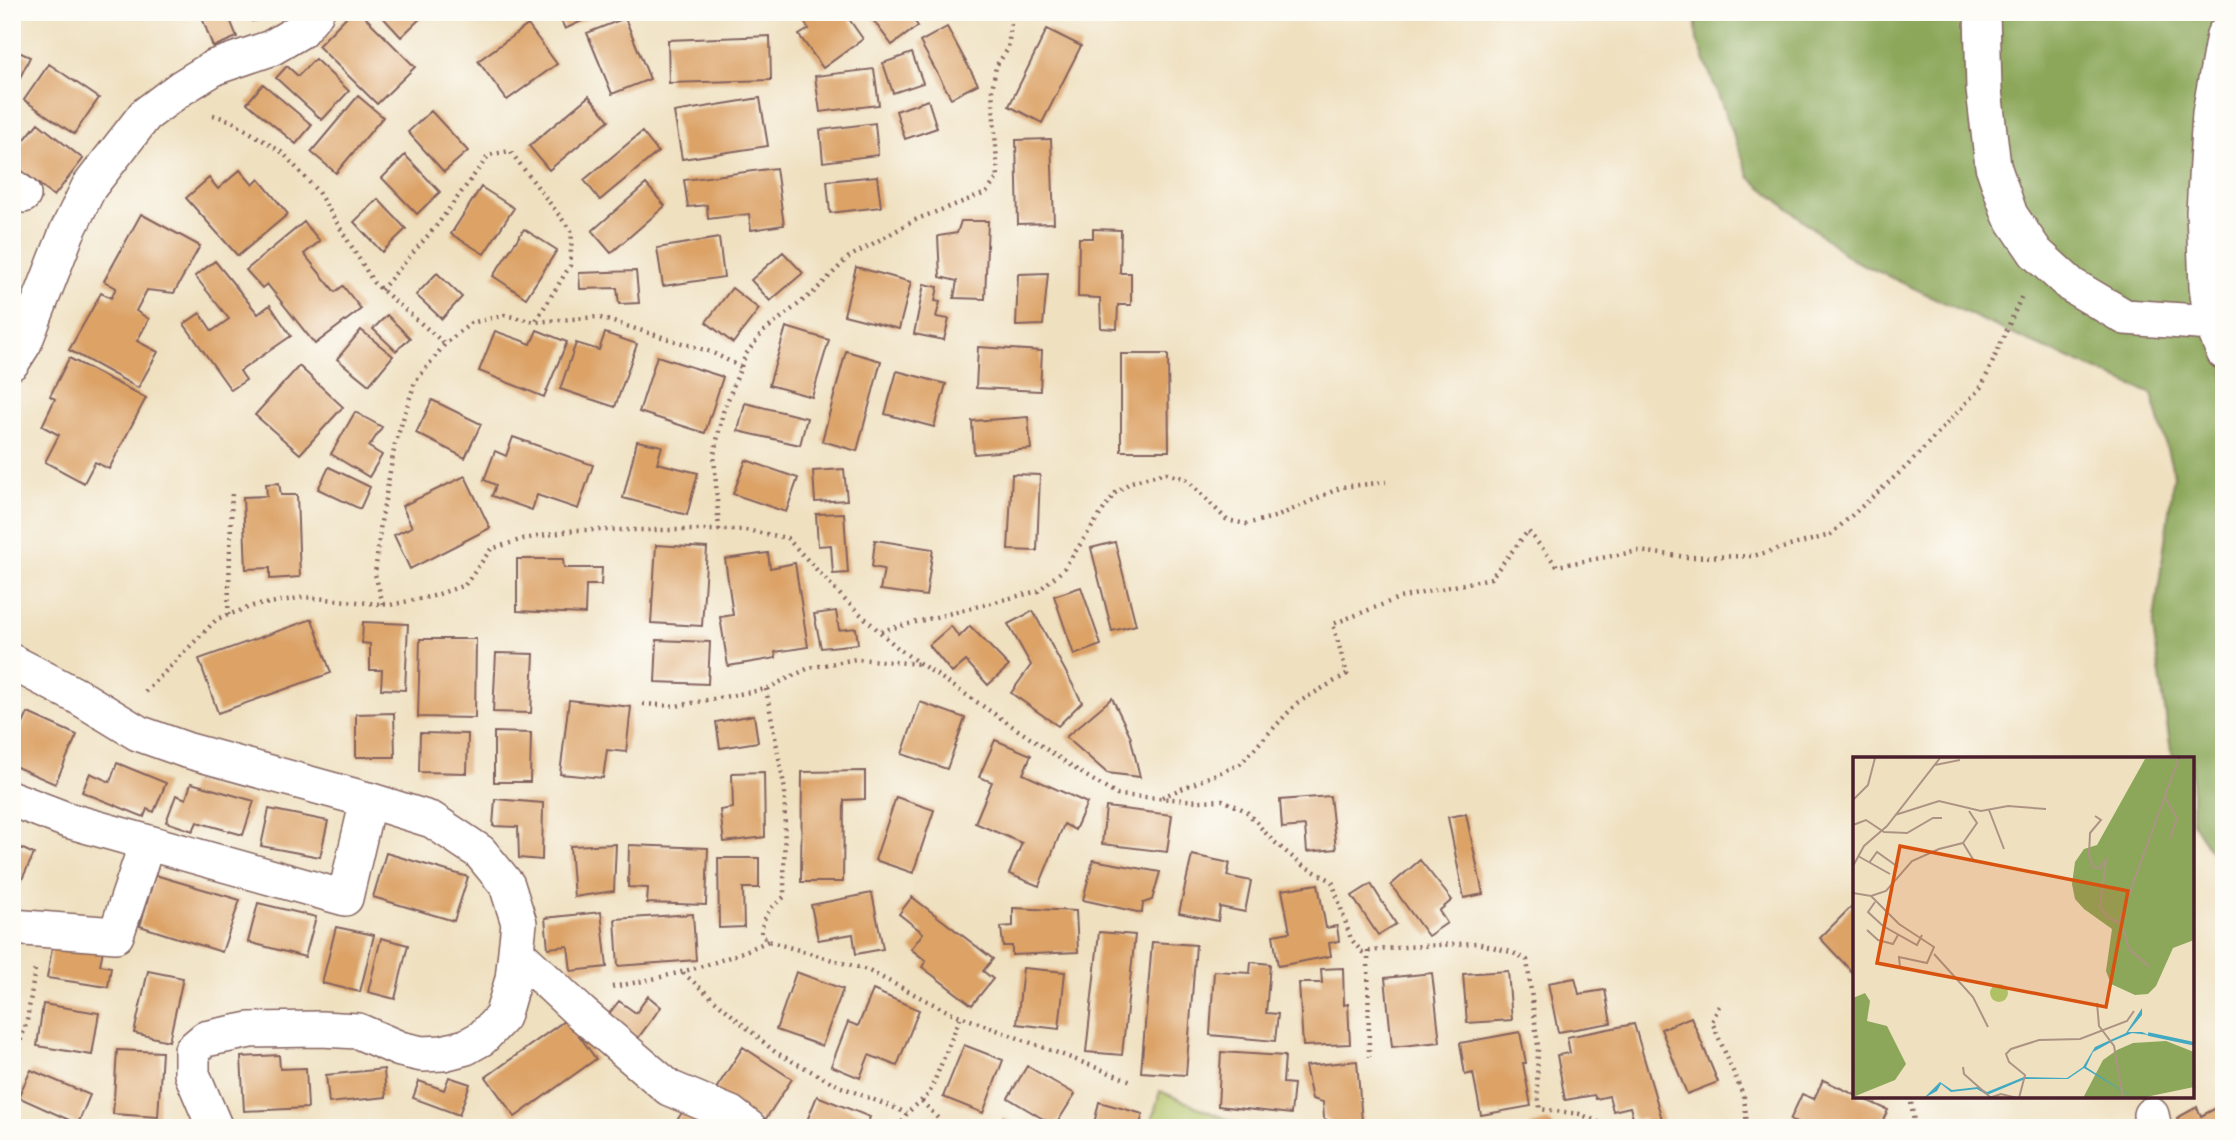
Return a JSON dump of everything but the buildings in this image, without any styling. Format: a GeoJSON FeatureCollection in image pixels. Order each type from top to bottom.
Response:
{"type":"FeatureCollection","features":[{"type":"Feature","properties":{"kind":"street"},"geometry":{"type":"LineString","coordinates":[[12,362],[24,343],[67,232],[89,187],[145,115],[215,67],[271,48],[300,31],[316,12]]}},
{"type":"Feature","properties":{"kind":"street"},"geometry":{"type":"LineString","coordinates":[[1982,12],[1984,90],[1993,166],[2010,215],[2036,253],[2071,285],[2125,317],[2218,338],[2207,287],[2204,212],[2210,113],[2224,35]]}},
{"type":"Feature","properties":{"kind":"street"},"geometry":{"type":"LineString","coordinates":[[12,662],[79,697],[138,733],[186,750],[432,820],[480,852],[507,885],[519,923],[513,979],[502,1017],[482,1038],[466,1047],[443,1053],[422,1054],[400,1049],[358,1031],[250,1030],[205,1039],[192,1049],[192,1074],[215,1128]]}},
{"type":"Feature","properties":{"kind":"street"},"geometry":{"type":"LineString","coordinates":[[12,799],[67,820],[345,898],[368,800]]}},
{"type":"Feature","properties":{"kind":"street"},"geometry":{"type":"LineString","coordinates":[[27,928],[116,934],[147,843]]}},
{"type":"Feature","properties":{"kind":"street"},"geometry":{"type":"LineString","coordinates":[[516,952],[563,997],[669,1088],[731,1114],[749,1128]]}},
{"type":"Feature","properties":{"kind":"path"},"geometry":{"type":"LineString","coordinates":[[719,530],[714,455],[723,412],[746,354],[763,332],[814,292],[849,257],[917,219],[986,193],[998,177],[992,90],[996,66],[1008,49],[1011,22],[1007,12]]}},
{"type":"Feature","properties":{"kind":"path"},"geometry":{"type":"LineString","coordinates":[[166,100],[232,121],[283,152],[318,192],[374,283],[445,344]]}},
{"type":"Feature","properties":{"kind":"path"},"geometry":{"type":"LineString","coordinates":[[382,290],[437,225],[489,155],[510,150],[572,232],[570,266],[535,322]]}},
{"type":"Feature","properties":{"kind":"path"},"geometry":{"type":"LineString","coordinates":[[1161,797],[1240,764],[1297,703],[1347,674],[1333,624],[1399,598],[1491,578],[1528,531],[1557,566],[1639,551],[1687,557],[1753,556],[1830,535],[1908,465],[1982,386],[2024,293],[2035,300]]}},
{"type":"Feature","properties":{"kind":"path"},"geometry":{"type":"LineString","coordinates":[[383,604],[375,574],[395,444],[415,382],[445,344],[471,323],[505,315],[535,322],[597,317],[711,352],[741,366]]}},
{"type":"Feature","properties":{"kind":"path"},"geometry":{"type":"LineString","coordinates":[[880,631],[1038,591],[1063,570],[1114,494],[1131,482],[1166,473],[1186,479],[1227,520],[1246,524],[1278,516],[1342,487],[1386,482]]}},
{"type":"Feature","properties":{"kind":"path"},"geometry":{"type":"LineString","coordinates":[[228,615],[232,491]]}},
{"type":"Feature","properties":{"kind":"path"},"geometry":{"type":"LineString","coordinates":[[119,722],[149,687],[217,619],[253,606],[304,597],[390,605],[433,596],[465,584],[491,549],[523,539],[576,530],[745,530],[787,538],[818,573],[900,650],[1117,795],[1223,800],[1246,811],[1282,849],[1302,865],[1332,881],[1351,939],[1362,953],[1404,947],[1477,943],[1511,952],[1527,960],[1538,1046],[1539,1109],[1580,1114],[1612,1128]]}},
{"type":"Feature","properties":{"kind":"path"},"geometry":{"type":"LineString","coordinates":[[643,704],[677,706],[766,689],[809,668],[856,659],[920,664]]}},
{"type":"Feature","properties":{"kind":"path"},"geometry":{"type":"LineString","coordinates":[[766,689],[785,790],[784,897],[767,911],[761,934],[768,941],[867,970],[961,1016],[1134,1082]]}},
{"type":"Feature","properties":{"kind":"path"},"geometry":{"type":"LineString","coordinates":[[12,1067],[27,1021],[27,928]]}},
{"type":"Feature","properties":{"kind":"path"},"geometry":{"type":"LineString","coordinates":[[563,997],[683,972],[732,958],[768,941]]}},
{"type":"Feature","properties":{"kind":"path"},"geometry":{"type":"LineString","coordinates":[[1368,951],[1369,1057]]}},
{"type":"Feature","properties":{"kind":"path"},"geometry":{"type":"LineString","coordinates":[[683,972],[775,1052],[839,1086],[907,1114]]}},
{"type":"Feature","properties":{"kind":"path"},"geometry":{"type":"LineString","coordinates":[[1718,1006],[1712,1022],[1744,1097],[1747,1125]]}},
{"type":"Feature","properties":{"kind":"path"},"geometry":{"type":"LineString","coordinates":[[899,1128],[907,1114],[929,1094],[961,1016]]}},
{"type":"Feature","properties":{"kind":"path"},"geometry":{"type":"LineString","coordinates":[[1910,1098],[1914,1128]]}},
{"type":"Feature","properties":{"kind":"path"},"geometry":{"type":"LineString","coordinates":[[922,1101],[947,1128]]}},
{"type":"Feature","properties":{"kind":"path"},"geometry":{"type":"LineString","coordinates":[[1722,1128],[1729,1123],[1764,1128]]}},
{"type":"Feature","properties":{"kind":"green space"},"geometry":{"type":"Polygon","coordinates":[[[1695,12],[2224,12],[2224,871],[2194,825],[2194,757],[2172,757],[2153,628],[2174,475],[2152,394],[2014,335],[1851,259],[1750,178],[1697,40],[1695,12]]]}},
{"type":"Feature","properties":{"kind":"green space"},"geometry":{"type":"Polygon","coordinates":[[[1160,1091],[1247,1128],[1150,1128],[1160,1091]]]}}]}
